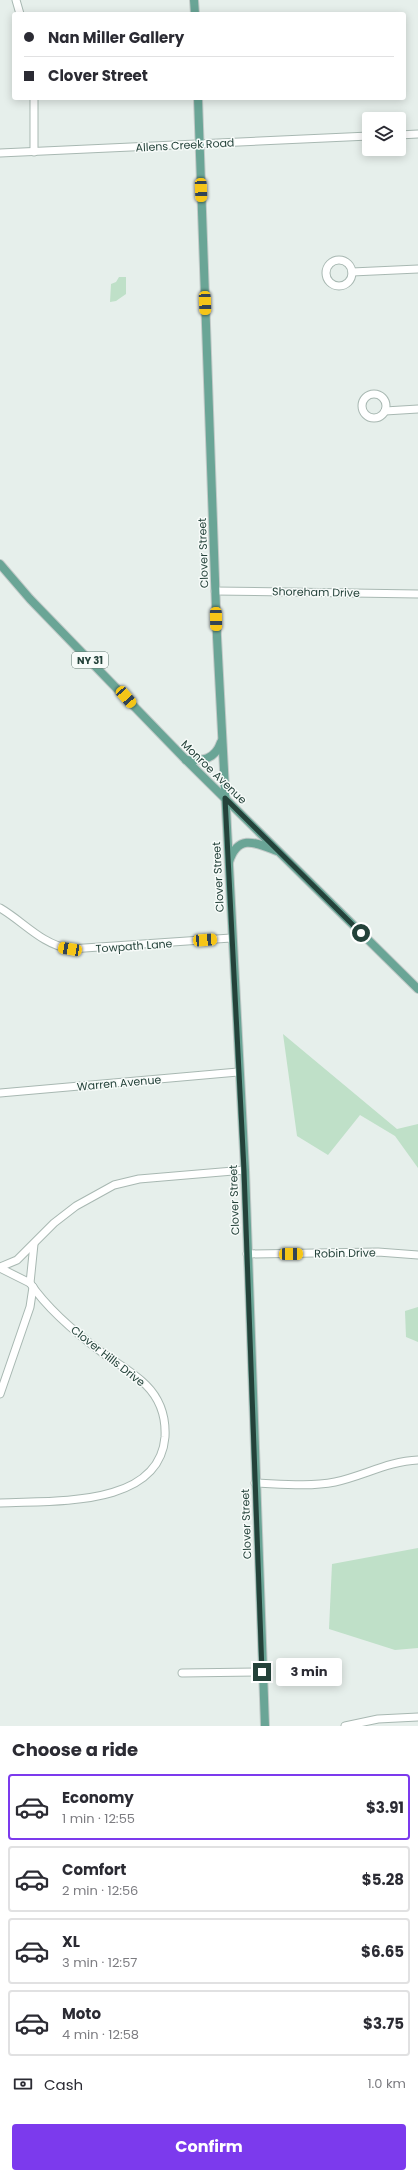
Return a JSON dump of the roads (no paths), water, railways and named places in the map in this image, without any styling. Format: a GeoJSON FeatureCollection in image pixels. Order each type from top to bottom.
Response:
{"type":"FeatureCollection","features":[{"type":"Feature","properties":{"kind":"main road"},"geometry":{"type":"LineString","coordinates":[[194,0],[195,12]]}},
{"type":"Feature","properties":{"kind":"main road","name":"Clover Street"},"geometry":{"type":"LineString","coordinates":[[198,100],[215,591],[231,938],[244,1170],[265,1726]]}},
{"type":"Feature","properties":{"kind":"main road","name":"Monroe Avenue"},"geometry":{"type":"LineString","coordinates":[[0,563],[35,604],[186,760],[418,989]]}},
{"type":"Feature","properties":{"kind":"main road"},"geometry":{"type":"LineString","coordinates":[[186,760],[202,761],[209,758],[219,748],[222,741]]}},
{"type":"Feature","properties":{"kind":"main road"},"geometry":{"type":"LineString","coordinates":[[228,864],[234,850],[244,843],[252,842],[280,852]]}},
{"type":"Feature","properties":{"kind":"street"},"geometry":{"type":"LineString","coordinates":[[16,0],[19,12]]}},
{"type":"Feature","properties":{"kind":"street"},"geometry":{"type":"LineString","coordinates":[[34,100],[34,152]]}},
{"type":"Feature","properties":{"kind":"street"},"geometry":{"type":"LineString","coordinates":[[406,135],[418,134]]}},
{"type":"Feature","properties":{"kind":"street","name":"Allens Creek Road"},"geometry":{"type":"LineString","coordinates":[[0,153],[362,136]]}},
{"type":"Feature","properties":{"kind":"street"},"geometry":{"type":"LineString","coordinates":[[352,272],[418,269]]}},
{"type":"Feature","properties":{"kind":"street"},"geometry":{"type":"LineString","coordinates":[[385,411],[418,409]]}},
{"type":"Feature","properties":{"kind":"street","name":"Shoreham Drive"},"geometry":{"type":"LineString","coordinates":[[215,591],[418,594]]}},
{"type":"Feature","properties":{"kind":"street","name":"Towpath Lane"},"geometry":{"type":"LineString","coordinates":[[0,908],[16,918],[39,938],[58,947],[70,949],[231,938]]}},
{"type":"Feature","properties":{"kind":"street","name":"Warren Avenue"},"geometry":{"type":"LineString","coordinates":[[0,1093],[238,1072]]}},
{"type":"Feature","properties":{"kind":"street","name":"Clover Hills Drive"},"geometry":{"type":"LineString","coordinates":[[0,1267],[17,1260],[54,1223],[76,1206],[114,1185],[139,1179],[244,1170]]}},
{"type":"Feature","properties":{"kind":"street"},"geometry":{"type":"LineString","coordinates":[[0,1394],[30,1307],[30,1260],[34,1244]]}},
{"type":"Feature","properties":{"kind":"street","name":"Robin Drive"},"geometry":{"type":"LineString","coordinates":[[247,1254],[378,1252],[418,1255]]}},
{"type":"Feature","properties":{"kind":"street","name":"Clover Hills Drive"},"geometry":{"type":"LineString","coordinates":[[0,1267],[31,1285],[70,1326],[105,1355],[132,1373],[152,1391],[162,1412],[164,1440],[154,1465],[140,1479],[123,1490],[102,1496],[85,1498],[0,1503]]}},
{"type":"Feature","properties":{"kind":"street"},"geometry":{"type":"LineString","coordinates":[[255,1484],[335,1482],[397,1462],[418,1460]]}},
{"type":"Feature","properties":{"kind":"street"},"geometry":{"type":"LineString","coordinates":[[182,1673],[262,1672]]}},
{"type":"Feature","properties":{"kind":"street"},"geometry":{"type":"LineString","coordinates":[[345,1726],[378,1719],[418,1716]]}}]}
